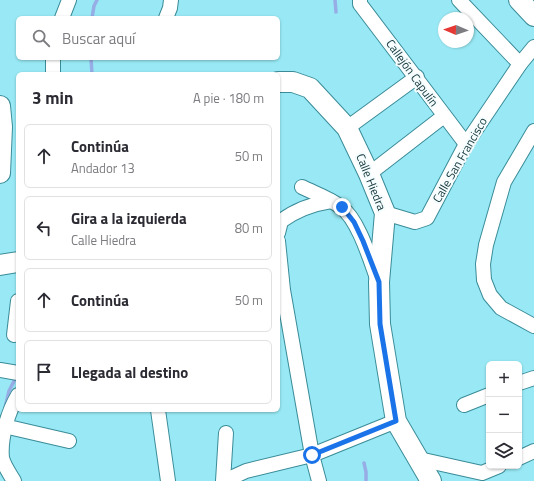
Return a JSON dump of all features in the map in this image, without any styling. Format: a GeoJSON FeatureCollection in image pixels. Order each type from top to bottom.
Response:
{"type":"FeatureCollection","features":[{"type":"Feature","properties":{"kind":"street"},"geometry":{"type":"LineString","coordinates":[[63,16],[69,0]]}},
{"type":"Feature","properties":{"kind":"street"},"geometry":{"type":"LineString","coordinates":[[167,16],[171,0]]}},
{"type":"Feature","properties":{"kind":"street","name":"Callejón Capulín"},"geometry":{"type":"LineString","coordinates":[[360,0],[360,4],[417,77],[444,116],[466,144]]}},
{"type":"Feature","properties":{"kind":"street"},"geometry":{"type":"LineString","coordinates":[[459,0],[520,64]]}},
{"type":"Feature","properties":{"kind":"street"},"geometry":{"type":"LineString","coordinates":[[519,0],[534,16]]}},
{"type":"Feature","properties":{"kind":"street","name":"Calle San Francisco"},"geometry":{"type":"LineString","coordinates":[[385,213],[415,222],[427,218],[466,144],[520,64],[534,47]]}},
{"type":"Feature","properties":{"kind":"street"},"geometry":{"type":"LineString","coordinates":[[53,60],[53,72]]}},
{"type":"Feature","properties":{"kind":"street"},"geometry":{"type":"LineString","coordinates":[[347,128],[417,77]]}},
{"type":"Feature","properties":{"kind":"street","name":"Calle Hiedra"},"geometry":{"type":"LineString","coordinates":[[280,82],[294,82],[310,88],[347,128],[369,174],[385,213],[379,282],[380,324],[396,421]]}},
{"type":"Feature","properties":{"kind":"street"},"geometry":{"type":"LineString","coordinates":[[0,106],[0,173]]}},
{"type":"Feature","properties":{"kind":"street"},"geometry":{"type":"LineString","coordinates":[[369,174],[444,116]]}},
{"type":"Feature","properties":{"kind":"street"},"geometry":{"type":"LineString","coordinates":[[534,131],[504,182],[486,245],[483,264],[484,280],[490,294],[501,308],[534,326]]}},
{"type":"Feature","properties":{"kind":"street"},"geometry":{"type":"LineString","coordinates":[[302,187],[342,207],[354,222],[379,282]]}},
{"type":"Feature","properties":{"kind":"street"},"geometry":{"type":"LineString","coordinates":[[280,223],[291,213],[315,204],[331,201]]}},
{"type":"Feature","properties":{"kind":"street"},"geometry":{"type":"LineString","coordinates":[[0,265],[16,262]]}},
{"type":"Feature","properties":{"kind":"street"},"geometry":{"type":"LineString","coordinates":[[280,290],[312,455],[319,481]]}},
{"type":"Feature","properties":{"kind":"street"},"geometry":{"type":"LineString","coordinates":[[14,335],[16,318]]}},
{"type":"Feature","properties":{"kind":"street"},"geometry":{"type":"LineString","coordinates":[[0,370],[16,373]]}},
{"type":"Feature","properties":{"kind":"street"},"geometry":{"type":"LineString","coordinates":[[522,382],[534,378]]}},
{"type":"Feature","properties":{"kind":"street"},"geometry":{"type":"LineString","coordinates":[[464,405],[486,396]]}},
{"type":"Feature","properties":{"kind":"street"},"geometry":{"type":"LineString","coordinates":[[10,475],[2,458],[2,446],[4,426],[16,399]]}},
{"type":"Feature","properties":{"kind":"street"},"geometry":{"type":"LineString","coordinates":[[158,412],[168,481]]}},
{"type":"Feature","properties":{"kind":"street"},"geometry":{"type":"LineString","coordinates":[[226,433],[224,481],[246,471],[312,455],[396,421],[431,481]]}},
{"type":"Feature","properties":{"kind":"street"},"geometry":{"type":"LineString","coordinates":[[4,426],[69,442]]}},
{"type":"Feature","properties":{"kind":"street"},"geometry":{"type":"LineString","coordinates":[[522,457],[534,451]]}},
{"type":"Feature","properties":{"kind":"street"},"geometry":{"type":"LineString","coordinates":[[419,459],[487,477],[496,469]]}},
{"type":"Feature","properties":{"kind":"waterway"},"geometry":{"type":"LineString","coordinates":[[92,16],[97,0]]}},
{"type":"Feature","properties":{"kind":"waterway"},"geometry":{"type":"LineString","coordinates":[[335,0],[336,12]]}},
{"type":"Feature","properties":{"kind":"waterway"},"geometry":{"type":"LineString","coordinates":[[91,60],[92,72]]}},
{"type":"Feature","properties":{"kind":"waterway"},"geometry":{"type":"LineString","coordinates":[[5,408],[9,391],[16,377]]}},
{"type":"Feature","properties":{"kind":"waterway"},"geometry":{"type":"LineString","coordinates":[[364,463],[366,481]]}},
{"type":"Feature","properties":{"kind":"route"},"geometry":{"type":"LineString","coordinates":[[312,455],[396,421],[380,324],[379,282],[354,222],[342,207]]}}]}
